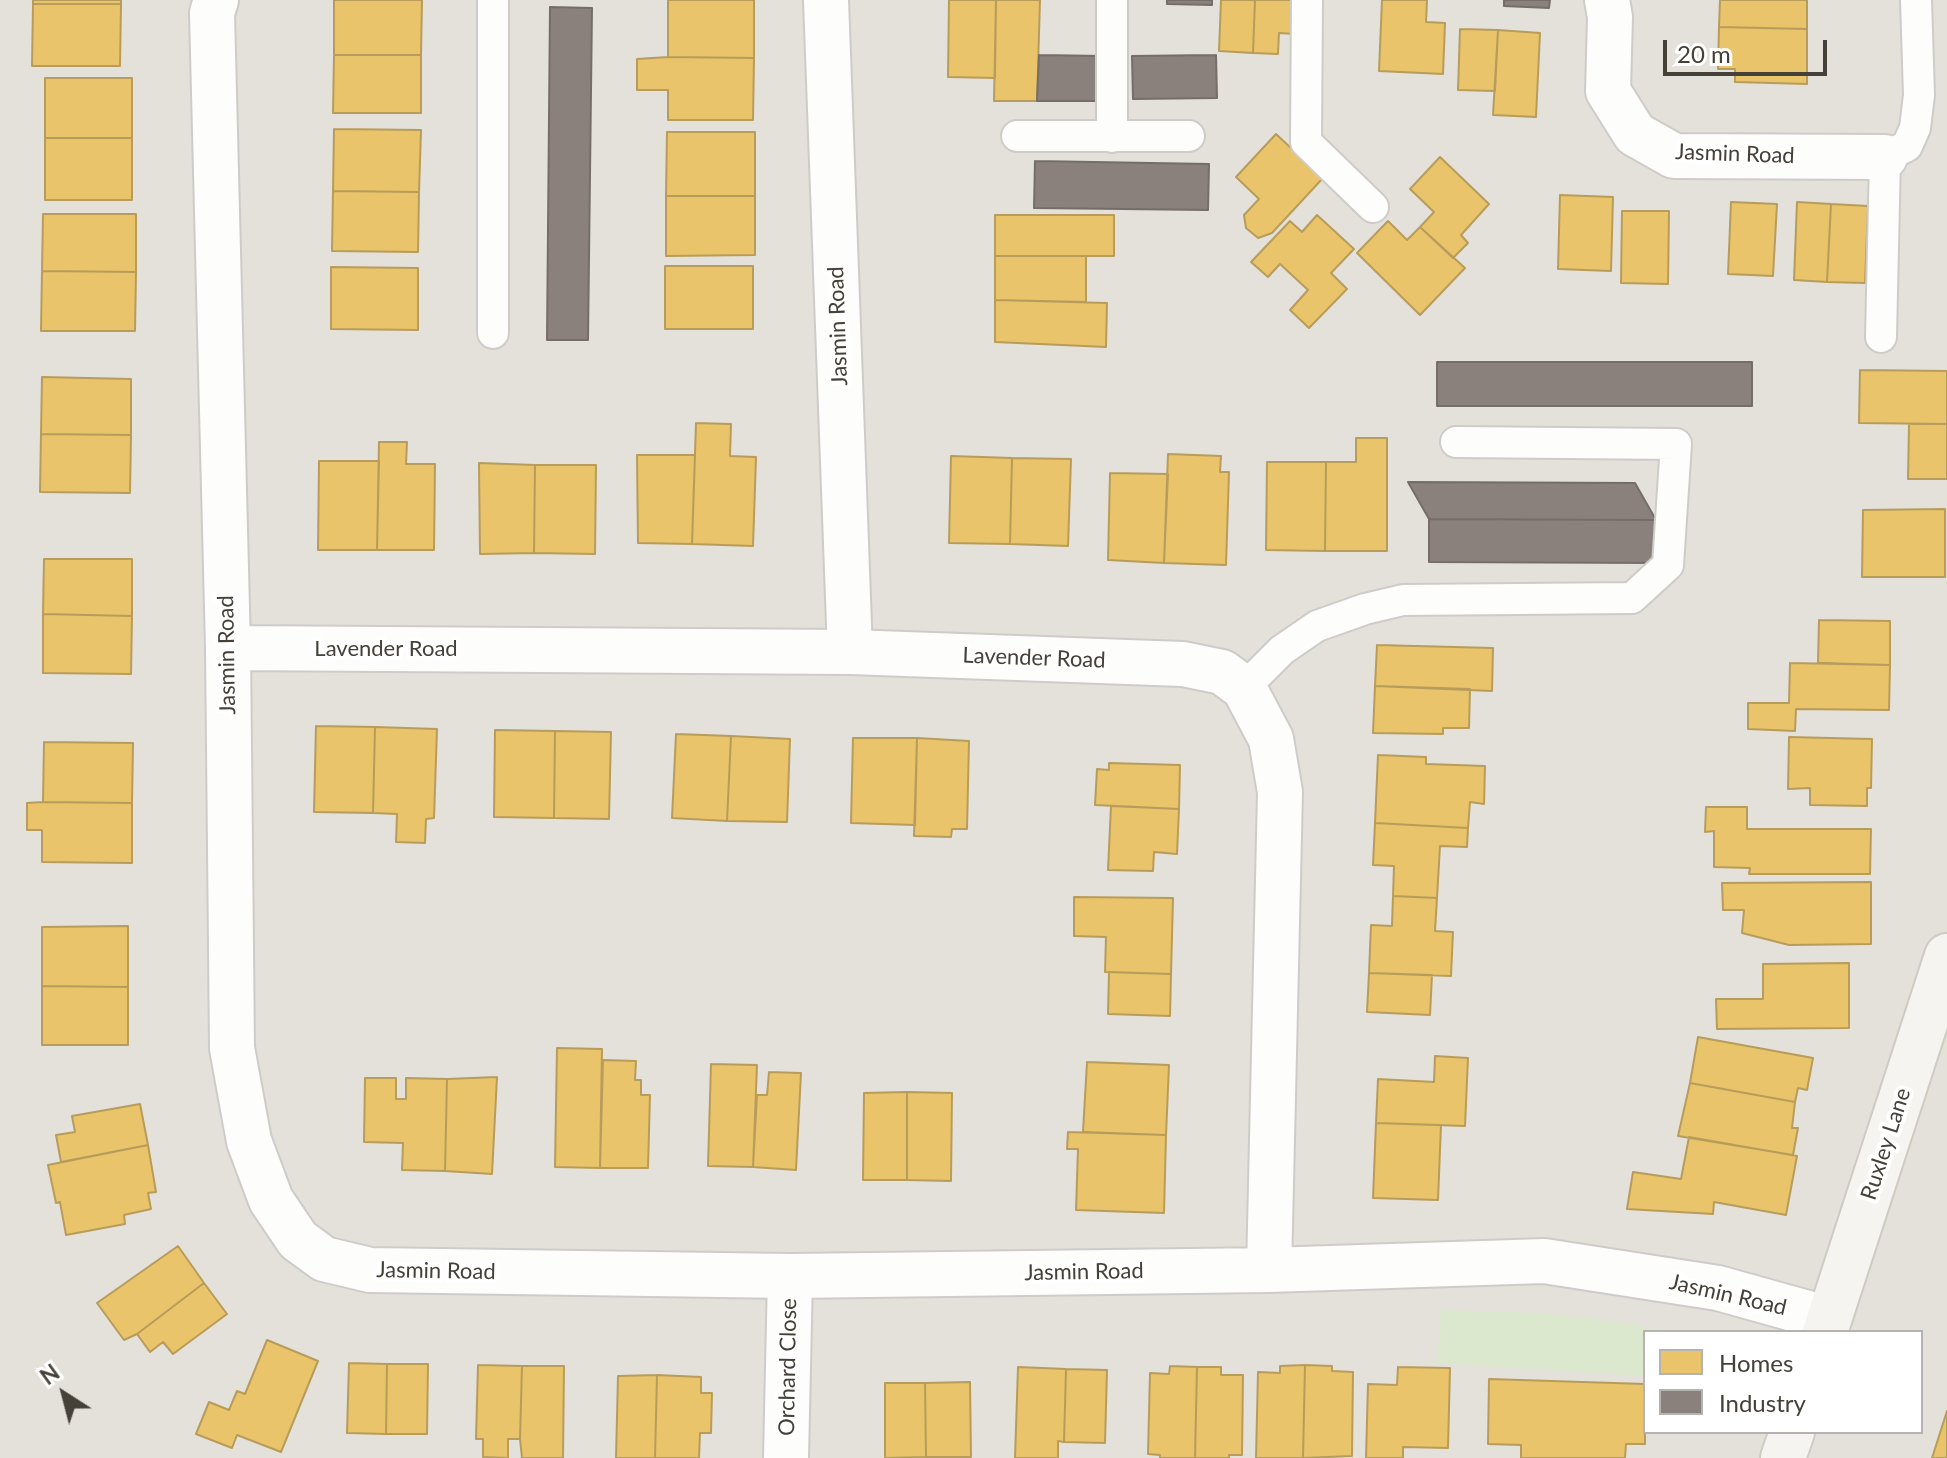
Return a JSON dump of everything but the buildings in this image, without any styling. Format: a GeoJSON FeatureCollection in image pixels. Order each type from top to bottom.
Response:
{"type":"FeatureCollection","features":[{"type":"Feature","properties":{"kind":"main road","name":"Ruxley Lane"},"geometry":{"type":"LineString","coordinates":[[1827,1326],[1947,956]]}},
{"type":"Feature","properties":{"kind":"main road"},"geometry":{"type":"LineString","coordinates":[[1783,1458],[1791,1434]]}},
{"type":"Feature","properties":{"kind":"street","name":"Jasmin Road"},"geometry":{"type":"LineString","coordinates":[[216,0],[212,13],[228,648],[232,1048],[249,1141],[271,1200],[298,1240],[324,1259],[370,1270],[790,1276],[1269,1270],[1544,1261],[1718,1288],[1827,1326]]}},
{"type":"Feature","properties":{"kind":"street","name":"Jasmin Road"},"geometry":{"type":"LineString","coordinates":[[826,0],[850,652]]}},
{"type":"Feature","properties":{"kind":"street","name":"Jasmin Road"},"geometry":{"type":"LineString","coordinates":[[1607,0],[1610,17],[1608,91],[1635,134],[1674,156],[1885,157]]}},
{"type":"Feature","properties":{"kind":"street","name":"Lavender Road"},"geometry":{"type":"LineString","coordinates":[[228,648],[850,652],[1183,664],[1222,672],[1244,688]]}},
{"type":"Feature","properties":{"kind":"street"},"geometry":{"type":"LineString","coordinates":[[1244,688],[1271,739],[1280,792],[1269,1270]]}},
{"type":"Feature","properties":{"kind":"street","name":"Orchard Close"},"geometry":{"type":"LineString","coordinates":[[786,1458],[790,1276]]}},
{"type":"Feature","properties":{"kind":"lane"},"geometry":{"type":"LineString","coordinates":[[493,0],[493,333]]}},
{"type":"Feature","properties":{"kind":"lane"},"geometry":{"type":"LineString","coordinates":[[1112,0],[1112,137]]}},
{"type":"Feature","properties":{"kind":"lane"},"geometry":{"type":"LineString","coordinates":[[1307,0],[1306,142],[1373,207]]}},
{"type":"Feature","properties":{"kind":"lane"},"geometry":{"type":"LineString","coordinates":[[1881,337],[1885,157],[1907,146],[1915,128],[1919,95],[1916,0]]}},
{"type":"Feature","properties":{"kind":"lane"},"geometry":{"type":"LineString","coordinates":[[1017,136],[1189,136]]}},
{"type":"Feature","properties":{"kind":"lane"},"geometry":{"type":"LineString","coordinates":[[1244,688],[1282,650],[1317,626],[1365,609],[1403,600],[1632,598],[1668,565],[1676,444],[1456,442]]}},
{"type":"Feature","properties":{"kind":"shaded area"},"geometry":{"type":"Polygon","coordinates":[[[0,0],[1947,0],[1947,1458],[0,1458],[0,0]]]}},
{"type":"Feature","properties":{"kind":"green space"},"geometry":{"type":"Polygon","coordinates":[[[1441,1310],[1538,1313],[1606,1320],[1660,1330],[1643,1330],[1643,1376],[1437,1363],[1441,1310]]]}}]}
